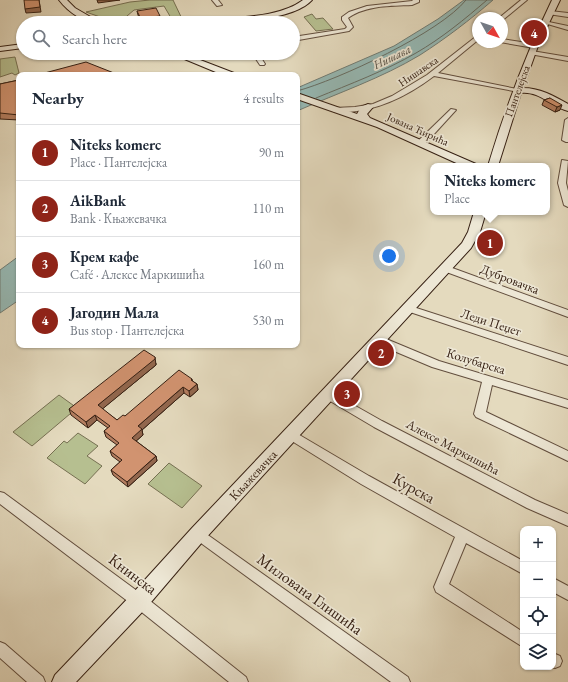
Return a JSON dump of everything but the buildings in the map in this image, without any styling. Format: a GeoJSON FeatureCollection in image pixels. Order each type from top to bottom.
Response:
{"type":"FeatureCollection","features":[{"type":"Feature","properties":{"kind":"street"},"geometry":{"type":"LineString","coordinates":[[63,0],[69,7],[84,16]]}},
{"type":"Feature","properties":{"kind":"street"},"geometry":{"type":"LineString","coordinates":[[258,16],[280,13],[298,8],[308,0]]}},
{"type":"Feature","properties":{"kind":"street"},"geometry":{"type":"LineString","coordinates":[[276,16],[296,12],[308,6],[314,0]]}},
{"type":"Feature","properties":{"kind":"street"},"geometry":{"type":"LineString","coordinates":[[300,38],[347,30],[350,27],[345,20],[345,16],[348,14],[372,7],[412,3],[416,2],[415,0]]}},
{"type":"Feature","properties":{"kind":"street"},"geometry":{"type":"LineString","coordinates":[[508,13],[524,0]]}},
{"type":"Feature","properties":{"kind":"street"},"geometry":{"type":"LineString","coordinates":[[550,10],[568,15]]}},
{"type":"Feature","properties":{"kind":"street"},"geometry":{"type":"LineString","coordinates":[[550,10],[568,22]]}},
{"type":"Feature","properties":{"kind":"street"},"geometry":{"type":"LineString","coordinates":[[550,10],[568,28]]}},
{"type":"Feature","properties":{"kind":"street","name":"Пантелејска"},"geometry":{"type":"LineString","coordinates":[[494,163],[517,91],[550,10]]}},
{"type":"Feature","properties":{"kind":"street"},"geometry":{"type":"LineString","coordinates":[[79,13],[87,16]]}},
{"type":"Feature","properties":{"kind":"street","name":"Нишавска"},"geometry":{"type":"LineString","coordinates":[[365,108],[407,92],[434,74],[472,42]]}},
{"type":"Feature","properties":{"kind":"street"},"geometry":{"type":"LineString","coordinates":[[508,43],[568,59]]}},
{"type":"Feature","properties":{"kind":"street"},"geometry":{"type":"LineString","coordinates":[[0,49],[16,47]]}},
{"type":"Feature","properties":{"kind":"street"},"geometry":{"type":"LineString","coordinates":[[0,53],[16,51]]}},
{"type":"Feature","properties":{"kind":"street"},"geometry":{"type":"LineString","coordinates":[[192,60],[223,72]]}},
{"type":"Feature","properties":{"kind":"street"},"geometry":{"type":"LineString","coordinates":[[206,60],[235,72]]}},
{"type":"Feature","properties":{"kind":"street"},"geometry":{"type":"LineString","coordinates":[[259,60],[262,64]]}},
{"type":"Feature","properties":{"kind":"street"},"geometry":{"type":"LineString","coordinates":[[434,74],[517,91],[558,102]]}},
{"type":"Feature","properties":{"kind":"street"},"geometry":{"type":"LineString","coordinates":[[522,79],[530,87],[568,108]]}},
{"type":"Feature","properties":{"kind":"street"},"geometry":{"type":"LineString","coordinates":[[517,91],[533,92],[547,96]]}},
{"type":"Feature","properties":{"kind":"street"},"geometry":{"type":"LineString","coordinates":[[300,97],[344,118],[368,122]]}},
{"type":"Feature","properties":{"kind":"street"},"geometry":{"type":"LineString","coordinates":[[300,102],[368,122]]}},
{"type":"Feature","properties":{"kind":"street"},"geometry":{"type":"LineString","coordinates":[[331,111],[365,108]]}},
{"type":"Feature","properties":{"kind":"street"},"geometry":{"type":"LineString","coordinates":[[345,114],[365,108]]}},
{"type":"Feature","properties":{"kind":"street"},"geometry":{"type":"LineString","coordinates":[[365,108],[362,114],[368,122]]}},
{"type":"Feature","properties":{"kind":"street"},"geometry":{"type":"LineString","coordinates":[[421,143],[453,110]]}},
{"type":"Feature","properties":{"kind":"street"},"geometry":{"type":"LineString","coordinates":[[566,140],[568,120]]}},
{"type":"Feature","properties":{"kind":"street","name":"Јована Ћирића"},"geometry":{"type":"LineString","coordinates":[[368,122],[421,143],[465,163]]}},
{"type":"Feature","properties":{"kind":"street"},"geometry":{"type":"LineString","coordinates":[[565,162],[562,183],[568,205]]}},
{"type":"Feature","properties":{"kind":"street"},"geometry":{"type":"LineString","coordinates":[[444,268],[472,237],[479,215]]}},
{"type":"Feature","properties":{"kind":"street","name":"Књажевачка"},"geometry":{"type":"LineString","coordinates":[[62,682],[139,601],[198,534],[329,395],[444,268]]}},
{"type":"Feature","properties":{"kind":"street","name":"Дубровачка"},"geometry":{"type":"LineString","coordinates":[[444,268],[568,314]]}},
{"type":"Feature","properties":{"kind":"street","name":"Леди Пеџет"},"geometry":{"type":"LineString","coordinates":[[407,308],[568,361]]}},
{"type":"Feature","properties":{"kind":"street","name":"Колубарска"},"geometry":{"type":"LineString","coordinates":[[379,340],[436,364],[568,404]]}},
{"type":"Feature","properties":{"kind":"street"},"geometry":{"type":"LineString","coordinates":[[488,380],[480,414],[568,456]]}},
{"type":"Feature","properties":{"kind":"street","name":"Алексе Маркишића"},"geometry":{"type":"LineString","coordinates":[[329,395],[378,424],[531,504],[568,520]]}},
{"type":"Feature","properties":{"kind":"street","name":"Курска"},"geometry":{"type":"LineString","coordinates":[[291,435],[365,480],[520,566]]}},
{"type":"Feature","properties":{"kind":"street","name":"Книнска"},"geometry":{"type":"LineString","coordinates":[[0,497],[139,601],[241,682]]}},
{"type":"Feature","properties":{"kind":"street","name":"Милована Глишића"},"geometry":{"type":"LineString","coordinates":[[198,534],[403,682]]}},
{"type":"Feature","properties":{"kind":"street"},"geometry":{"type":"LineString","coordinates":[[463,534],[441,587],[520,638]]}},
{"type":"Feature","properties":{"kind":"street"},"geometry":{"type":"LineString","coordinates":[[556,587],[568,593]]}},
{"type":"Feature","properties":{"kind":"street"},"geometry":{"type":"LineString","coordinates":[[0,649],[38,682]]}},
{"type":"Feature","properties":{"kind":"green space"},"geometry":{"type":"Polygon","coordinates":[[[173,0],[181,16],[170,16],[164,6],[134,10],[127,16],[97,16],[86,12],[130,2],[173,0]]]}},
{"type":"Feature","properties":{"kind":"green space"},"geometry":{"type":"Polygon","coordinates":[[[312,14],[316,19],[323,18],[333,29],[316,31],[304,17],[312,14]]]}},
{"type":"Feature","properties":{"kind":"green space"},"geometry":{"type":"Polygon","coordinates":[[[15,57],[19,72],[16,72],[15,75],[12,73],[0,77],[0,59],[15,57]]]}},
{"type":"Feature","properties":{"kind":"green space"},"geometry":{"type":"Polygon","coordinates":[[[59,395],[77,408],[32,446],[13,432],[59,395]]]}},
{"type":"Feature","properties":{"kind":"green space"},"geometry":{"type":"Polygon","coordinates":[[[78,433],[98,446],[87,456],[102,466],[85,484],[47,458],[64,441],[67,443],[78,433]]]}},
{"type":"Feature","properties":{"kind":"green space"},"geometry":{"type":"Polygon","coordinates":[[[169,463],[202,486],[182,508],[148,484],[169,463]]]}},
{"type":"Feature","properties":{"kind":"water","name":"Нишава"},"geometry":{"type":"Polygon","coordinates":[[[464,0],[493,0],[478,12],[472,12],[472,17],[420,55],[375,78],[300,110],[300,87],[394,46],[438,19],[464,0]]]}},
{"type":"Feature","properties":{"kind":"water"},"geometry":{"type":"Polygon","coordinates":[[[16,258],[16,302],[0,313],[0,270],[16,258]]]}},
{"type":"Feature","properties":{"kind":"place","name":"Јагодин Мала"},"geometry":{"type":"Point","coordinates":[534,33]}},
{"type":"Feature","properties":{"kind":"place","name":"Niteks komerc"},"geometry":{"type":"Point","coordinates":[490,243]}},
{"type":"Feature","properties":{"kind":"place","name":"AikBank"},"geometry":{"type":"Point","coordinates":[381,353]}},
{"type":"Feature","properties":{"kind":"place","name":"Крем кафе"},"geometry":{"type":"Point","coordinates":[347,394]}}]}
